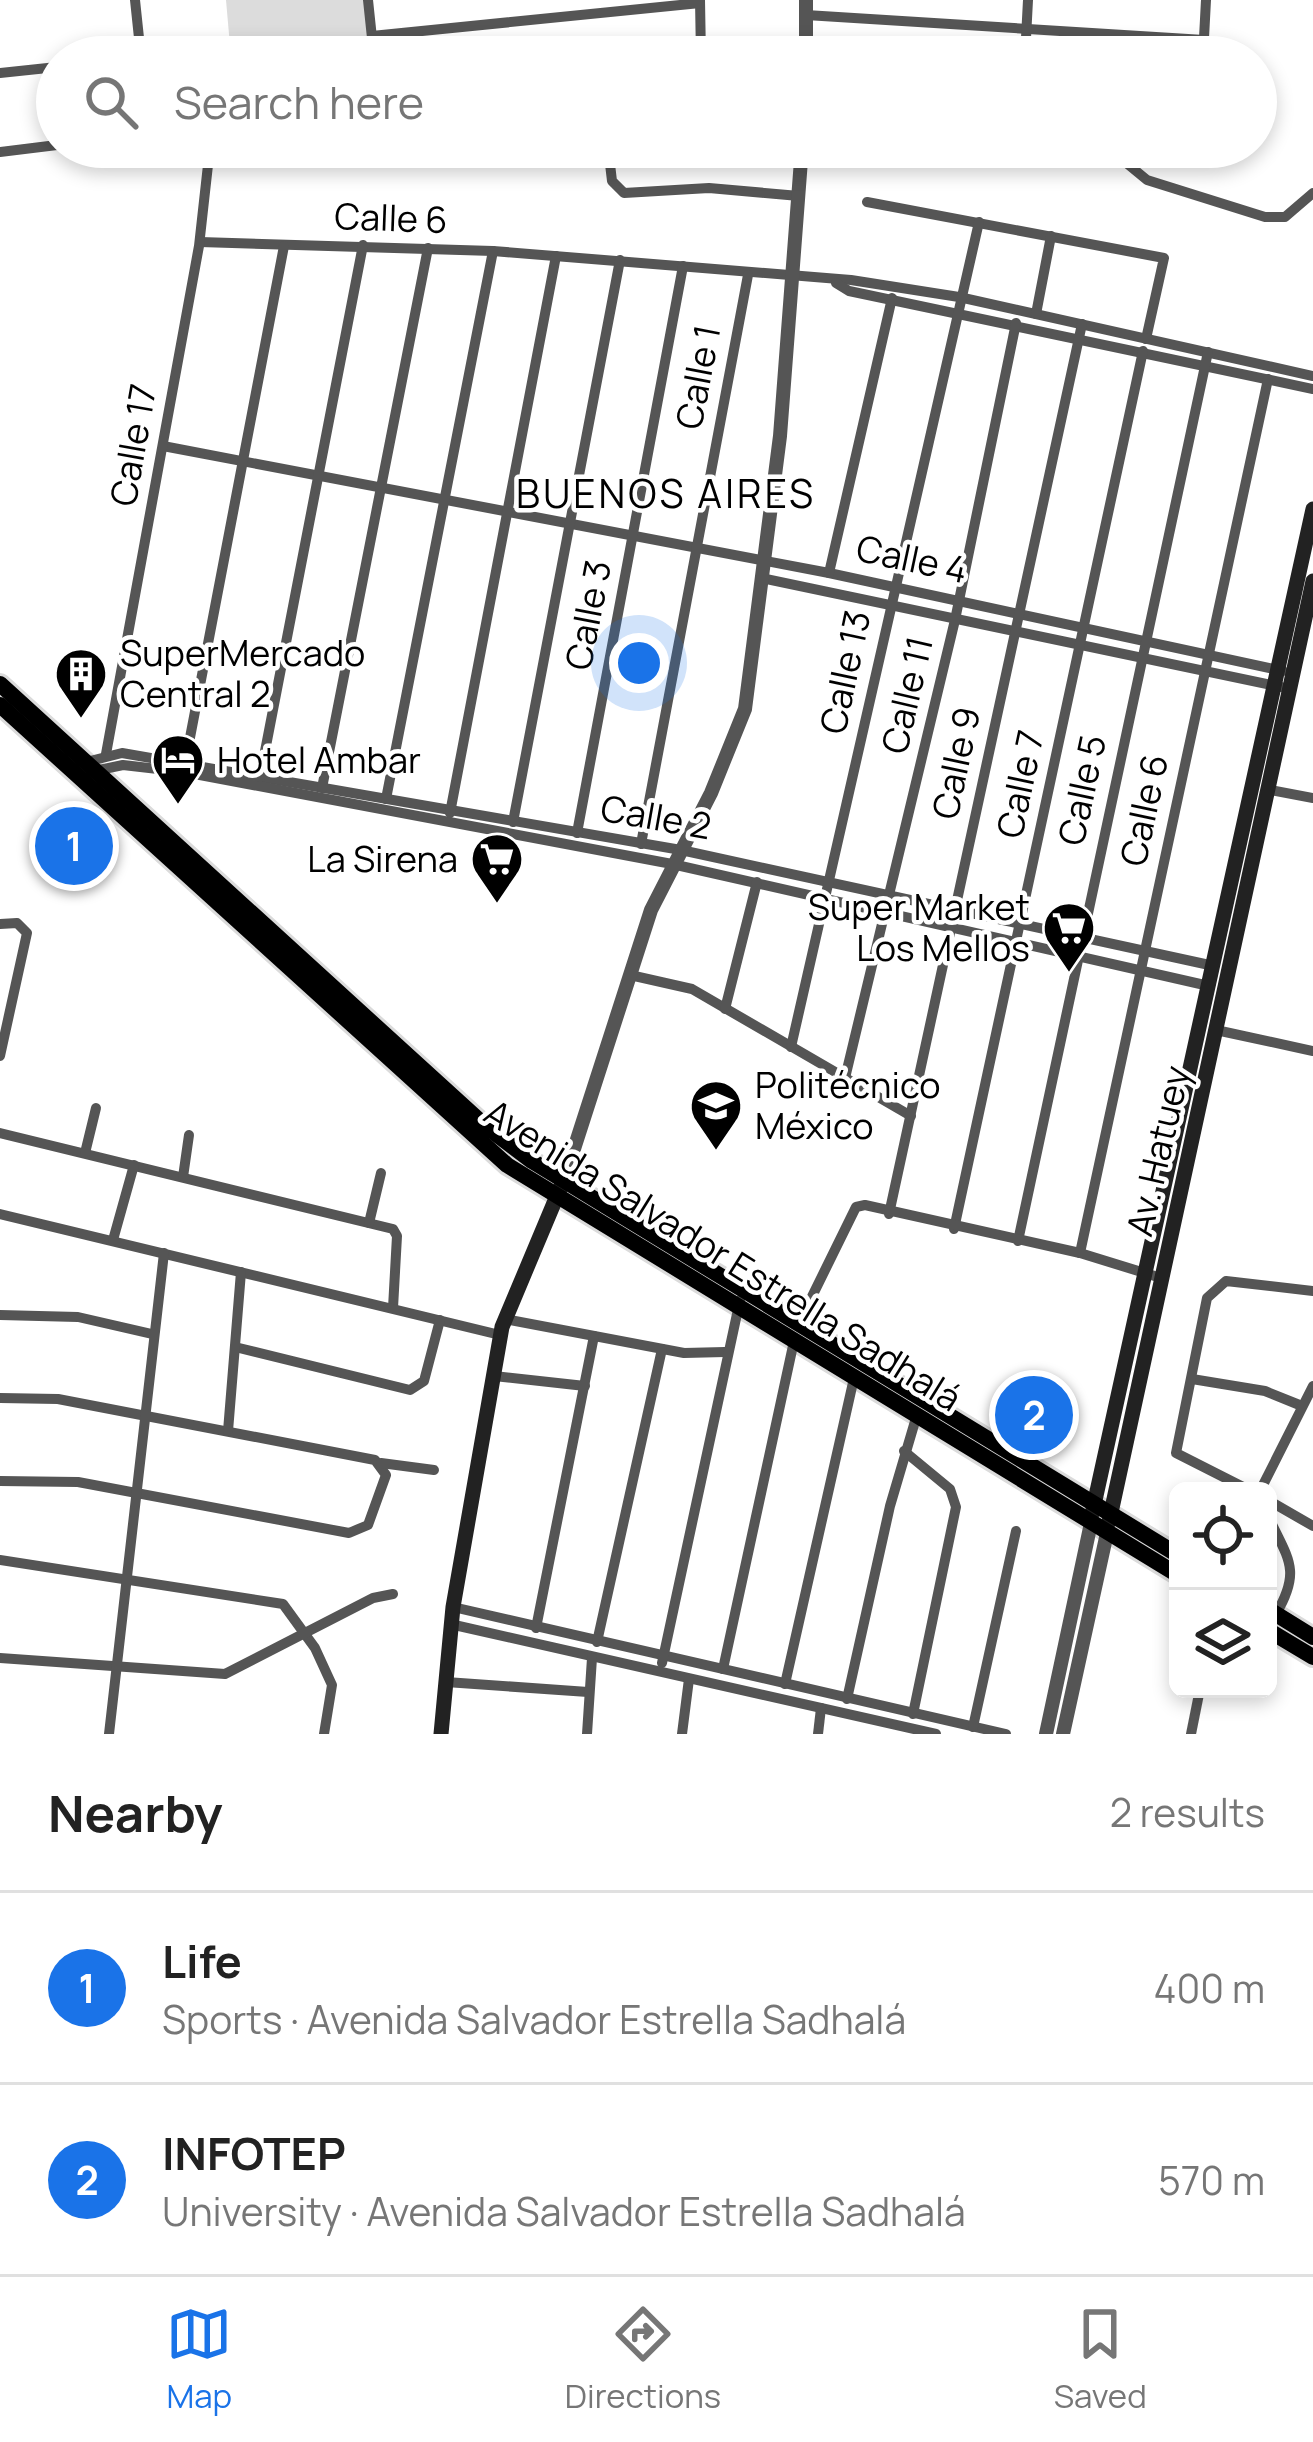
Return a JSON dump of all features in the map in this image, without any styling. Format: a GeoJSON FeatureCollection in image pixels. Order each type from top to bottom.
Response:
{"type":"FeatureCollection","features":[{"type":"Feature","properties":{"kind":"highway","name":"Avenida Salvador Estrella Sadhalá"},"geometry":{"type":"LineString","coordinates":[[0,684],[82,773]]}},
{"type":"Feature","properties":{"kind":"highway","name":"Avenida Salvador Estrella Sadhalá"},"geometry":{"type":"LineString","coordinates":[[0,705],[82,773],[461,1130],[1101,1518],[1169,1568]]}},
{"type":"Feature","properties":{"kind":"highway","name":"Avenida Salvador Estrella Sadhalá"},"geometry":{"type":"LineString","coordinates":[[796,1333],[916,1418],[1169,1551]]}},
{"type":"Feature","properties":{"kind":"highway"},"geometry":{"type":"LineString","coordinates":[[1277,1621],[1313,1637]]}},
{"type":"Feature","properties":{"kind":"highway"},"geometry":{"type":"LineString","coordinates":[[1277,1624],[1313,1658]]}},
{"type":"Feature","properties":{"kind":"main road","name":"Av. Hatuey"},"geometry":{"type":"LineString","coordinates":[[1221,967],[1270,790],[1313,509]]}},
{"type":"Feature","properties":{"kind":"main road","name":"Av. Hatuey"},"geometry":{"type":"LineString","coordinates":[[1101,1518],[1284,680],[1313,580]]}},
{"type":"Feature","properties":{"kind":"main road","name":"Av. Hatuey"},"geometry":{"type":"LineString","coordinates":[[1153,1276],[1216,1030],[1217,988]]}},
{"type":"Feature","properties":{"kind":"main road"},"geometry":{"type":"LineString","coordinates":[[441,1734],[452,1616],[502,1327],[560,1191]]}},
{"type":"Feature","properties":{"kind":"street"},"geometry":{"type":"LineString","coordinates":[[135,0],[139,36]]}},
{"type":"Feature","properties":{"kind":"street"},"geometry":{"type":"LineString","coordinates":[[368,0],[372,36],[700,2],[701,36]]}},
{"type":"Feature","properties":{"kind":"street"},"geometry":{"type":"LineString","coordinates":[[1026,36],[1028,0]]}},
{"type":"Feature","properties":{"kind":"street"},"geometry":{"type":"LineString","coordinates":[[1204,36],[1206,0]]}},
{"type":"Feature","properties":{"kind":"street"},"geometry":{"type":"LineString","coordinates":[[806,8],[1133,36]]}},
{"type":"Feature","properties":{"kind":"street"},"geometry":{"type":"LineString","coordinates":[[0,73],[36,69]]}},
{"type":"Feature","properties":{"kind":"street"},"geometry":{"type":"LineString","coordinates":[[0,152],[36,148]]}},
{"type":"Feature","properties":{"kind":"street","name":"Calle 17"},"geometry":{"type":"LineString","coordinates":[[106,754],[200,242],[209,168]]}},
{"type":"Feature","properties":{"kind":"street"},"geometry":{"type":"LineString","coordinates":[[610,168],[612,181],[624,193],[709,188],[799,196]]}},
{"type":"Feature","properties":{"kind":"street"},"geometry":{"type":"LineString","coordinates":[[560,1191],[630,975],[672,864],[711,794],[745,709],[794,279],[801,168]]}},
{"type":"Feature","properties":{"kind":"street"},"geometry":{"type":"LineString","coordinates":[[1132,168],[1147,180],[1265,218],[1285,217],[1313,193]]}},
{"type":"Feature","properties":{"kind":"street"},"geometry":{"type":"LineString","coordinates":[[867,202],[1052,236],[1036,314]]}},
{"type":"Feature","properties":{"kind":"street","name":"Calle 13"},"geometry":{"type":"LineString","coordinates":[[791,1047],[979,222]]}},
{"type":"Feature","properties":{"kind":"street","name":"Calle 7"},"geometry":{"type":"LineString","coordinates":[[954,1229],[1164,258],[1052,236]]}},
{"type":"Feature","properties":{"kind":"street","name":"Calle 6"},"geometry":{"type":"LineString","coordinates":[[200,242],[493,251],[836,283]]}},
{"type":"Feature","properties":{"kind":"street"},"geometry":{"type":"LineString","coordinates":[[260,777],[363,245]]}},
{"type":"Feature","properties":{"kind":"street"},"geometry":{"type":"LineString","coordinates":[[184,768],[284,246]]}},
{"type":"Feature","properties":{"kind":"street"},"geometry":{"type":"LineString","coordinates":[[322,788],[428,248]]}},
{"type":"Feature","properties":{"kind":"street"},"geometry":{"type":"LineString","coordinates":[[386,799],[493,251]]}},
{"type":"Feature","properties":{"kind":"street"},"geometry":{"type":"LineString","coordinates":[[449,816],[556,256]]}},
{"type":"Feature","properties":{"kind":"street"},"geometry":{"type":"LineString","coordinates":[[513,822],[620,260]]}},
{"type":"Feature","properties":{"kind":"street","name":"Calle 3"},"geometry":{"type":"LineString","coordinates":[[577,833],[683,266]]}},
{"type":"Feature","properties":{"kind":"street","name":"Calle 1"},"geometry":{"type":"LineString","coordinates":[[641,844],[748,275]]}},
{"type":"Feature","properties":{"kind":"street"},"geometry":{"type":"LineString","coordinates":[[836,283],[1036,314],[1080,330]]}},
{"type":"Feature","properties":{"kind":"street"},"geometry":{"type":"LineString","coordinates":[[836,283],[849,291],[957,303],[1016,323],[1080,330],[1313,376]]}},
{"type":"Feature","properties":{"kind":"street"},"geometry":{"type":"LineString","coordinates":[[829,573],[892,298]]}},
{"type":"Feature","properties":{"kind":"street","name":"Calle 11"},"geometry":{"type":"LineString","coordinates":[[845,1078],[955,620],[1016,323]]}},
{"type":"Feature","properties":{"kind":"street","name":"Calle 9"},"geometry":{"type":"LineString","coordinates":[[890,1214],[1080,330]]}},
{"type":"Feature","properties":{"kind":"street"},"geometry":{"type":"LineString","coordinates":[[1207,358],[1313,389]]}},
{"type":"Feature","properties":{"kind":"street","name":"Calle 5"},"geometry":{"type":"LineString","coordinates":[[1018,1241],[1207,358]]}},
{"type":"Feature","properties":{"kind":"street","name":"Calle 6"},"geometry":{"type":"LineString","coordinates":[[1080,1253],[1268,379]]}},
{"type":"Feature","properties":{"kind":"street","name":"Calle 4"},"geometry":{"type":"LineString","coordinates":[[163,446],[1018,612],[1208,656],[1284,680]]}},
{"type":"Feature","properties":{"kind":"street","name":"Calle 4"},"geometry":{"type":"LineString","coordinates":[[761,578],[1204,673],[1284,680]]}},
{"type":"Feature","properties":{"kind":"street"},"geometry":{"type":"LineString","coordinates":[[82,773],[106,754]]}},
{"type":"Feature","properties":{"kind":"street","name":"Calle 2"},"geometry":{"type":"LineString","coordinates":[[106,754],[611,846],[641,844],[681,850],[1221,967]]}},
{"type":"Feature","properties":{"kind":"street","name":"Calle 2"},"geometry":{"type":"LineString","coordinates":[[82,773],[123,765],[260,777],[386,799],[449,816],[577,833],[672,864],[1217,988]]}},
{"type":"Feature","properties":{"kind":"street"},"geometry":{"type":"LineString","coordinates":[[1270,790],[1313,798]]}},
{"type":"Feature","properties":{"kind":"street"},"geometry":{"type":"LineString","coordinates":[[725,1009],[761,867]]}},
{"type":"Feature","properties":{"kind":"street"},"geometry":{"type":"LineString","coordinates":[[0,924],[17,923],[26,933],[0,1056]]}},
{"type":"Feature","properties":{"kind":"street"},"geometry":{"type":"LineString","coordinates":[[630,975],[686,986],[911,1116]]}},
{"type":"Feature","properties":{"kind":"street"},"geometry":{"type":"LineString","coordinates":[[1216,1030],[1313,1051]]}},
{"type":"Feature","properties":{"kind":"street"},"geometry":{"type":"LineString","coordinates":[[85,1153],[96,1108]]}},
{"type":"Feature","properties":{"kind":"street"},"geometry":{"type":"LineString","coordinates":[[0,1133],[370,1223],[397,1236],[393,1307]]}},
{"type":"Feature","properties":{"kind":"street"},"geometry":{"type":"LineString","coordinates":[[183,1177],[189,1135]]}},
{"type":"Feature","properties":{"kind":"street"},"geometry":{"type":"LineString","coordinates":[[113,1240],[134,1165]]}},
{"type":"Feature","properties":{"kind":"street"},"geometry":{"type":"LineString","coordinates":[[370,1223],[381,1173]]}},
{"type":"Feature","properties":{"kind":"street"},"geometry":{"type":"LineString","coordinates":[[723,1669],[796,1333],[856,1207],[1080,1253],[1153,1276]]}},
{"type":"Feature","properties":{"kind":"street"},"geometry":{"type":"LineString","coordinates":[[0,1214],[440,1320],[594,1336],[708,1356],[724,1352]]}},
{"type":"Feature","properties":{"kind":"street"},"geometry":{"type":"LineString","coordinates":[[110,1734],[164,1253]]}},
{"type":"Feature","properties":{"kind":"street"},"geometry":{"type":"LineString","coordinates":[[228,1431],[241,1272]]}},
{"type":"Feature","properties":{"kind":"street"},"geometry":{"type":"LineString","coordinates":[[1236,1482],[1176,1453],[1207,1298],[1226,1281],[1313,1291]]}},
{"type":"Feature","properties":{"kind":"street"},"geometry":{"type":"LineString","coordinates":[[660,1672],[724,1352],[741,1299]]}},
{"type":"Feature","properties":{"kind":"street"},"geometry":{"type":"LineString","coordinates":[[0,1316],[78,1317],[152,1334]]}},
{"type":"Feature","properties":{"kind":"street"},"geometry":{"type":"LineString","coordinates":[[235,1347],[410,1390],[424,1381],[440,1320]]}},
{"type":"Feature","properties":{"kind":"street"},"geometry":{"type":"LineString","coordinates":[[536,1628],[594,1336]]}},
{"type":"Feature","properties":{"kind":"street"},"geometry":{"type":"LineString","coordinates":[[597,1642],[662,1349]]}},
{"type":"Feature","properties":{"kind":"street"},"geometry":{"type":"LineString","coordinates":[[494,1376],[585,1385]]}},
{"type":"Feature","properties":{"kind":"street"},"geometry":{"type":"LineString","coordinates":[[785,1684],[854,1378]]}},
{"type":"Feature","properties":{"kind":"street"},"geometry":{"type":"LineString","coordinates":[[1192,1379],[1265,1391],[1302,1406]]}},
{"type":"Feature","properties":{"kind":"street"},"geometry":{"type":"LineString","coordinates":[[1260,1482],[1313,1385]]}},
{"type":"Feature","properties":{"kind":"street"},"geometry":{"type":"LineString","coordinates":[[0,1398],[58,1399],[383,1466],[434,1470]]}},
{"type":"Feature","properties":{"kind":"street"},"geometry":{"type":"LineString","coordinates":[[847,1699],[904,1451],[916,1418]]}},
{"type":"Feature","properties":{"kind":"street"},"geometry":{"type":"LineString","coordinates":[[904,1451],[950,1489],[956,1507],[913,1714]]}},
{"type":"Feature","properties":{"kind":"street"},"geometry":{"type":"LineString","coordinates":[[0,1481],[78,1482],[356,1533],[374,1515],[383,1466]]}},
{"type":"Feature","properties":{"kind":"street"},"geometry":{"type":"LineString","coordinates":[[1277,1505],[1313,1526]]}},
{"type":"Feature","properties":{"kind":"street","name":"Av. Hatuey"},"geometry":{"type":"LineString","coordinates":[[1046,1734],[1101,1518]]}},
{"type":"Feature","properties":{"kind":"street","name":"Av. Hatuey"},"geometry":{"type":"LineString","coordinates":[[1063,1734],[1101,1518]]}},
{"type":"Feature","properties":{"kind":"street"},"geometry":{"type":"LineString","coordinates":[[974,1727],[1016,1532]]}},
{"type":"Feature","properties":{"kind":"street"},"geometry":{"type":"LineString","coordinates":[[1277,1536],[1292,1569],[1291,1586],[1277,1608]]}},
{"type":"Feature","properties":{"kind":"street"},"geometry":{"type":"LineString","coordinates":[[0,1560],[274,1601],[291,1612],[307,1636],[333,1695],[324,1734]]}},
{"type":"Feature","properties":{"kind":"street"},"geometry":{"type":"LineString","coordinates":[[0,1658],[225,1674],[307,1636],[373,1598],[394,1594]]}},
{"type":"Feature","properties":{"kind":"street"},"geometry":{"type":"LineString","coordinates":[[452,1616],[536,1628],[1006,1734]]}},
{"type":"Feature","properties":{"kind":"street"},"geometry":{"type":"LineString","coordinates":[[452,1616],[592,1658],[936,1734]]}},
{"type":"Feature","properties":{"kind":"street"},"geometry":{"type":"LineString","coordinates":[[587,1734],[592,1658]]}},
{"type":"Feature","properties":{"kind":"street"},"geometry":{"type":"LineString","coordinates":[[682,1734],[689,1679]]}},
{"type":"Feature","properties":{"kind":"street"},"geometry":{"type":"LineString","coordinates":[[446,1682],[588,1693]]}},
{"type":"Feature","properties":{"kind":"street"},"geometry":{"type":"LineString","coordinates":[[1191,1734],[1198,1698]]}},
{"type":"Feature","properties":{"kind":"street"},"geometry":{"type":"LineString","coordinates":[[818,1734],[821,1708]]}},
{"type":"Feature","properties":{"kind":"shaded area"},"geometry":{"type":"Polygon","coordinates":[[[226,0],[366,0],[369,36],[229,36],[226,0]]]}},
{"type":"Feature","properties":{"kind":"place","name":"SuperMercado Central 2"},"geometry":{"type":"Point","coordinates":[81,720]}},
{"type":"Feature","properties":{"kind":"place","name":"Hotel Ambar"},"geometry":{"type":"Point","coordinates":[178,806]}},
{"type":"Feature","properties":{"kind":"place","name":"Life"},"geometry":{"type":"Point","coordinates":[74,846]}},
{"type":"Feature","properties":{"kind":"place","name":"La Sirena"},"geometry":{"type":"Point","coordinates":[497,905]}},
{"type":"Feature","properties":{"kind":"place","name":"Super Market Los Mellos"},"geometry":{"type":"Point","coordinates":[1069,974]}},
{"type":"Feature","properties":{"kind":"place","name":"Politécnico México"},"geometry":{"type":"Point","coordinates":[716,1152]}},
{"type":"Feature","properties":{"kind":"place","name":"INFOTEP"},"geometry":{"type":"Point","coordinates":[1034,1415]}},
{"type":"Feature","properties":{"kind":"district","name":"BUENOS AIRES"},"geometry":{"type":"Point","coordinates":[666,494]}}]}
